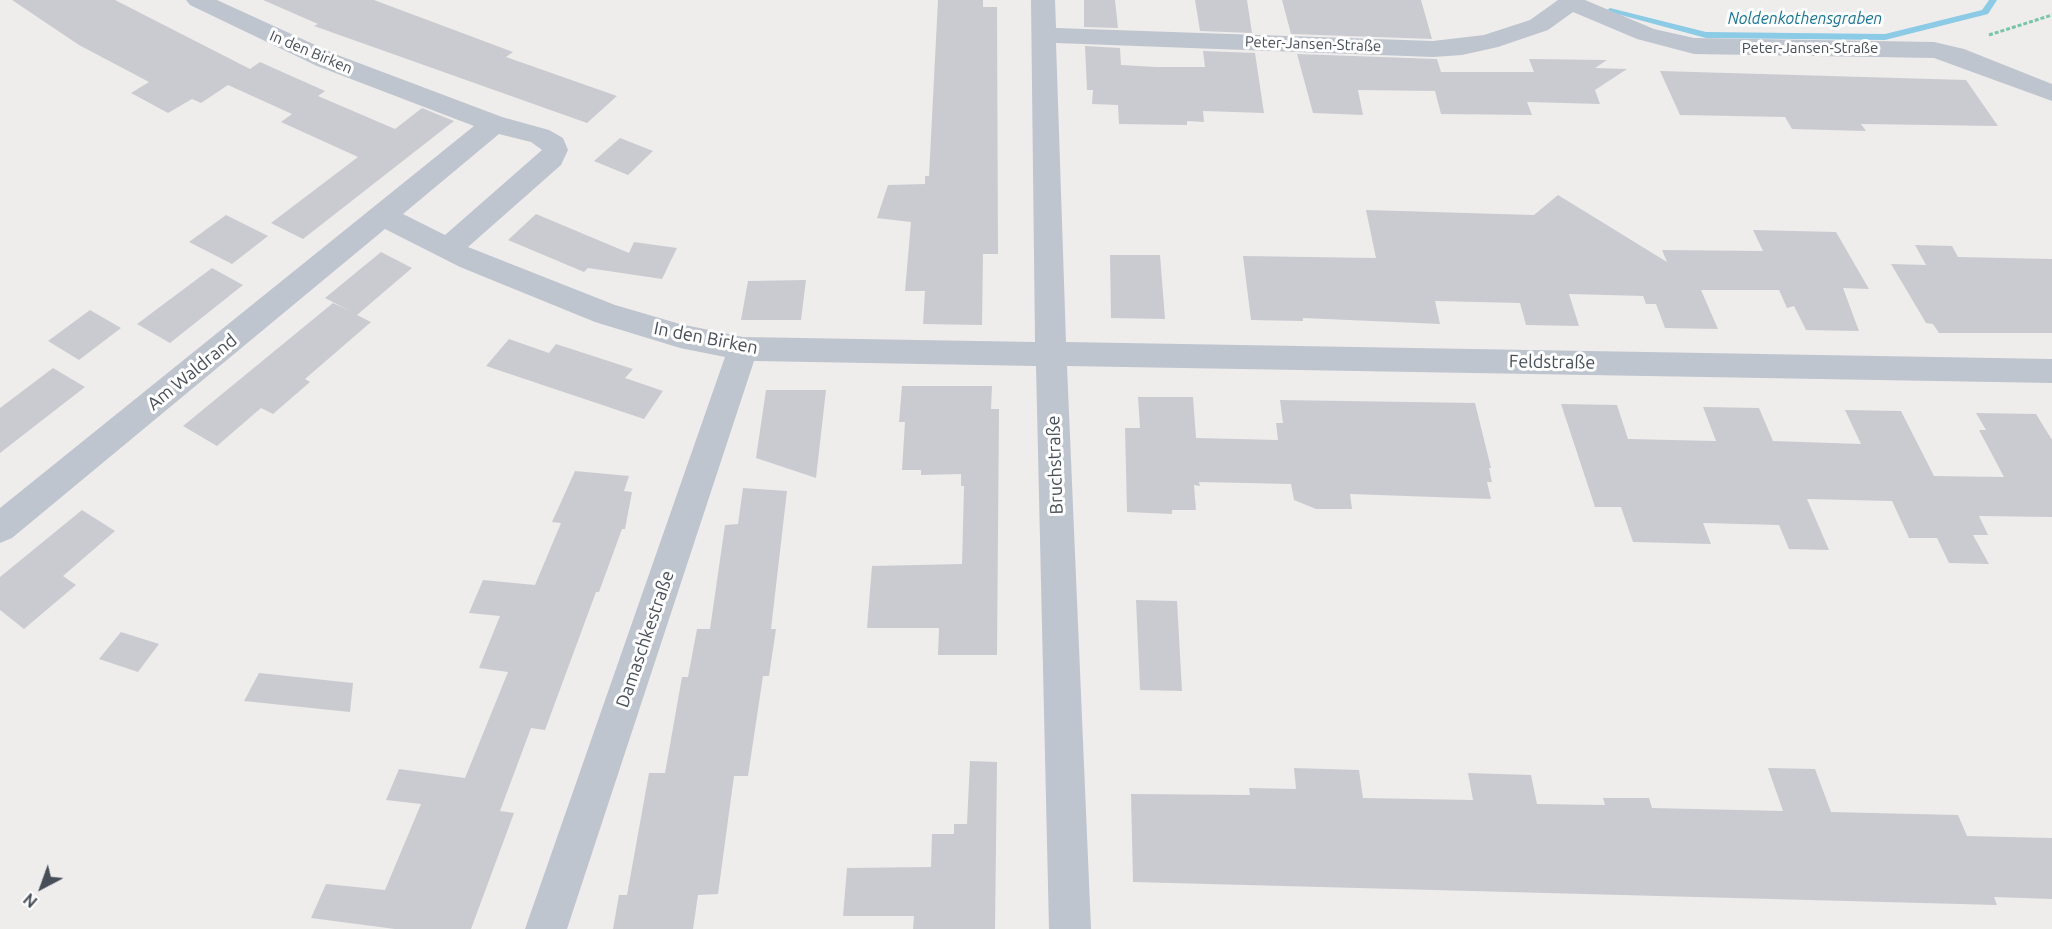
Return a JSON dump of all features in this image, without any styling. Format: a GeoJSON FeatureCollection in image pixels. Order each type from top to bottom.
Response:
{"type":"FeatureCollection","features":[{"type":"Feature","properties":{"kind":"street","name":"In den Birken"},"geometry":{"type":"LineString","coordinates":[[198,0],[326,60],[494,124],[540,136],[554,144],[555,150],[550,159],[447,249]]}},
{"type":"Feature","properties":{"kind":"street","name":"Bruchstraße"},"geometry":{"type":"LineString","coordinates":[[1043,0],[1051,352],[1070,929]]}},
{"type":"Feature","properties":{"kind":"street","name":"Peter-Jansen-Straße"},"geometry":{"type":"LineString","coordinates":[[1045,34],[1433,49],[1489,42],[1539,25],[1570,1],[1646,34],[1694,46],[1917,49],[1955,55],[2052,93]]}},
{"type":"Feature","properties":{"kind":"street"},"geometry":{"type":"LineString","coordinates":[[383,216],[494,124]]}},
{"type":"Feature","properties":{"kind":"street","name":"In den Birken"},"geometry":{"type":"LineString","coordinates":[[383,216],[447,249],[530,285],[606,314],[680,336],[743,349],[904,353],[1051,352]]}},
{"type":"Feature","properties":{"kind":"street","name":"Am Waldrand"},"geometry":{"type":"LineString","coordinates":[[0,528],[383,216]]}},
{"type":"Feature","properties":{"kind":"street","name":"Damaschkestraße"},"geometry":{"type":"LineString","coordinates":[[546,929],[743,349]]}},
{"type":"Feature","properties":{"kind":"street","name":"Feldstraße"},"geometry":{"type":"LineString","coordinates":[[1051,352],[2052,371]]}},
{"type":"Feature","properties":{"kind":"path"},"geometry":{"type":"LineString","coordinates":[[1955,55],[1997,32],[2052,15]]}},
{"type":"Feature","properties":{"kind":"building"},"geometry":{"type":"Polygon","coordinates":[[[12,0],[115,0],[250,69],[260,62],[325,91],[318,96],[395,129],[422,108],[454,121],[303,239],[271,223],[358,157],[281,122],[292,114],[228,85],[201,103],[192,99],[168,113],[131,93],[149,82],[79,45],[12,0]]]}},
{"type":"Feature","properties":{"kind":"building"},"geometry":{"type":"Polygon","coordinates":[[[263,0],[374,0],[513,52],[506,57],[617,96],[587,123],[314,26],[318,24],[263,0]]]}},
{"type":"Feature","properties":{"kind":"building"},"geometry":{"type":"Polygon","coordinates":[[[938,0],[983,0],[983,7],[997,7],[998,254],[983,254],[982,325],[923,324],[925,291],[905,291],[911,222],[877,218],[888,185],[925,184],[925,176],[929,176],[938,0]]]}},
{"type":"Feature","properties":{"kind":"building"},"geometry":{"type":"Polygon","coordinates":[[[1084,0],[1115,0],[1118,28],[1084,27],[1084,0]]]}},
{"type":"Feature","properties":{"kind":"building"},"geometry":{"type":"Polygon","coordinates":[[[1195,0],[1247,0],[1252,33],[1200,31],[1195,0]]]}},
{"type":"Feature","properties":{"kind":"building"},"geometry":{"type":"Polygon","coordinates":[[[1282,0],[1421,0],[1432,39],[1291,34],[1282,0]]]}},
{"type":"Feature","properties":{"kind":"building"},"geometry":{"type":"Polygon","coordinates":[[[1085,46],[1120,48],[1121,65],[1156,67],[1205,67],[1203,51],[1255,53],[1264,113],[1203,111],[1204,122],[1187,121],[1187,125],[1119,124],[1118,105],[1092,104],[1093,90],[1087,90],[1085,46]]]}},
{"type":"Feature","properties":{"kind":"building"},"geometry":{"type":"Polygon","coordinates":[[[1297,54],[1437,59],[1441,72],[1534,72],[1529,59],[1607,60],[1595,68],[1627,69],[1595,90],[1600,104],[1527,102],[1532,115],[1441,114],[1435,91],[1358,90],[1363,115],[1313,113],[1297,54]]]}},
{"type":"Feature","properties":{"kind":"building"},"geometry":{"type":"Polygon","coordinates":[[[1660,71],[1966,80],[1998,126],[1861,124],[1866,131],[1792,129],[1785,117],[1680,115],[1660,71]]]}},
{"type":"Feature","properties":{"kind":"building"},"geometry":{"type":"Polygon","coordinates":[[[620,138],[653,151],[628,175],[594,161],[620,138]]]}},
{"type":"Feature","properties":{"kind":"building"},"geometry":{"type":"Polygon","coordinates":[[[1558,195],[1667,262],[1662,250],[1763,251],[1753,230],[1836,232],[1869,289],[1843,288],[1859,331],[1806,330],[1794,306],[1787,308],[1779,290],[1701,290],[1718,329],[1665,328],[1656,304],[1646,304],[1643,296],[1569,294],[1579,326],[1526,325],[1520,303],[1435,301],[1440,324],[1303,318],[1303,321],[1251,320],[1243,256],[1376,258],[1366,210],[1534,215],[1558,195]]]}},
{"type":"Feature","properties":{"kind":"building"},"geometry":{"type":"Polygon","coordinates":[[[536,214],[629,253],[634,242],[677,248],[662,279],[588,268],[584,272],[508,240],[536,214]]]}},
{"type":"Feature","properties":{"kind":"building"},"geometry":{"type":"Polygon","coordinates":[[[226,215],[268,236],[232,264],[189,242],[226,215]]]}},
{"type":"Feature","properties":{"kind":"building"},"geometry":{"type":"Polygon","coordinates":[[[1915,245],[1952,246],[1958,257],[2052,259],[2052,333],[1939,333],[1933,324],[1926,323],[1891,264],[1926,265],[1915,245]]]}},
{"type":"Feature","properties":{"kind":"building"},"geometry":{"type":"Polygon","coordinates":[[[381,252],[412,268],[357,315],[371,322],[305,379],[310,382],[273,414],[261,408],[217,446],[183,426],[333,303],[350,311],[325,298],[381,252]]]}},
{"type":"Feature","properties":{"kind":"building"},"geometry":{"type":"Polygon","coordinates":[[[1110,255],[1160,255],[1165,319],[1111,318],[1110,255]]]}},
{"type":"Feature","properties":{"kind":"building"},"geometry":{"type":"Polygon","coordinates":[[[212,268],[243,285],[170,343],[137,324],[212,268]]]}},
{"type":"Feature","properties":{"kind":"building"},"geometry":{"type":"Polygon","coordinates":[[[806,280],[801,320],[741,320],[748,281],[806,280]]]}},
{"type":"Feature","properties":{"kind":"building"},"geometry":{"type":"Polygon","coordinates":[[[90,310],[121,328],[79,360],[48,341],[90,310]]]}},
{"type":"Feature","properties":{"kind":"building"},"geometry":{"type":"Polygon","coordinates":[[[509,339],[549,353],[556,344],[633,369],[625,378],[663,391],[644,419],[486,366],[509,339]]]}},
{"type":"Feature","properties":{"kind":"building"},"geometry":{"type":"Polygon","coordinates":[[[53,368],[85,387],[0,453],[0,408],[53,368]]]}},
{"type":"Feature","properties":{"kind":"building"},"geometry":{"type":"Polygon","coordinates":[[[902,386],[992,386],[991,409],[999,409],[997,655],[938,655],[939,628],[867,628],[872,566],[962,564],[964,486],[961,486],[961,474],[921,475],[921,470],[902,470],[905,422],[899,422],[902,386]]]}},
{"type":"Feature","properties":{"kind":"building"},"geometry":{"type":"Polygon","coordinates":[[[766,390],[826,390],[816,478],[756,458],[766,390]]]}},
{"type":"Feature","properties":{"kind":"building"},"geometry":{"type":"Polygon","coordinates":[[[1138,397],[1193,397],[1196,438],[1278,440],[1276,423],[1283,423],[1280,400],[1475,403],[1491,468],[1489,468],[1492,482],[1487,482],[1491,499],[1350,494],[1352,509],[1316,509],[1294,500],[1291,484],[1199,482],[1200,486],[1194,485],[1196,510],[1172,510],[1172,514],[1127,512],[1125,428],[1140,428],[1138,397]]]}},
{"type":"Feature","properties":{"kind":"building"},"geometry":{"type":"Polygon","coordinates":[[[1561,404],[1617,405],[1628,439],[1716,441],[1703,407],[1759,408],[1773,441],[1861,444],[1845,410],[1901,411],[1934,476],[2004,477],[1979,430],[1986,430],[1976,413],[2036,414],[2052,440],[2052,517],[1979,516],[1988,535],[1973,535],[1989,564],[1949,563],[1937,538],[1909,538],[1892,501],[1807,499],[1829,550],[1789,549],[1779,525],[1703,523],[1711,544],[1633,542],[1621,507],[1595,507],[1561,404]]]}},
{"type":"Feature","properties":{"kind":"building"},"geometry":{"type":"Polygon","coordinates":[[[575,471],[629,476],[624,491],[632,492],[625,529],[622,529],[599,592],[596,592],[545,730],[531,728],[500,811],[514,813],[471,929],[395,929],[311,918],[326,884],[385,890],[421,804],[386,800],[399,769],[465,778],[508,672],[479,668],[500,616],[469,613],[483,580],[535,585],[561,523],[552,522],[575,471]]]}},
{"type":"Feature","properties":{"kind":"building"},"geometry":{"type":"Polygon","coordinates":[[[743,488],[787,491],[771,629],[776,629],[769,676],[763,676],[748,776],[734,776],[718,894],[698,895],[693,929],[613,929],[619,895],[627,895],[649,773],[665,773],[682,677],[688,677],[697,629],[710,629],[725,525],[738,524],[743,488]]]}},
{"type":"Feature","properties":{"kind":"building"},"geometry":{"type":"Polygon","coordinates":[[[82,510],[115,531],[63,576],[76,585],[24,629],[0,610],[0,577],[82,510]]]}},
{"type":"Feature","properties":{"kind":"building"},"geometry":{"type":"Polygon","coordinates":[[[1136,600],[1177,601],[1182,691],[1140,690],[1136,600]]]}},
{"type":"Feature","properties":{"kind":"building"},"geometry":{"type":"Polygon","coordinates":[[[121,632],[159,644],[138,672],[99,659],[121,632]]]}},
{"type":"Feature","properties":{"kind":"building"},"geometry":{"type":"Polygon","coordinates":[[[259,673],[353,683],[350,712],[244,701],[259,673]]]}},
{"type":"Feature","properties":{"kind":"building"},"geometry":{"type":"Polygon","coordinates":[[[970,761],[997,762],[995,929],[913,929],[914,916],[843,916],[847,868],[931,867],[932,834],[954,834],[954,824],[967,824],[970,761]]]}},
{"type":"Feature","properties":{"kind":"building"},"geometry":{"type":"Polygon","coordinates":[[[1294,768],[1359,770],[1363,798],[1473,800],[1468,773],[1531,775],[1537,804],[1605,805],[1603,798],[1649,798],[1652,808],[1783,811],[1768,768],[1815,769],[1831,812],[1958,815],[1967,836],[2052,838],[2052,899],[1994,897],[1997,905],[1133,882],[1131,794],[1250,795],[1249,788],[1296,789],[1294,768]]]}},
{"type":"Feature","properties":{"kind":"waterway","name":"Noldenkothensgraben"},"geometry":{"type":"LineString","coordinates":[[1610,11],[1706,35],[1885,37],[1985,12],[1993,0]]}}]}
